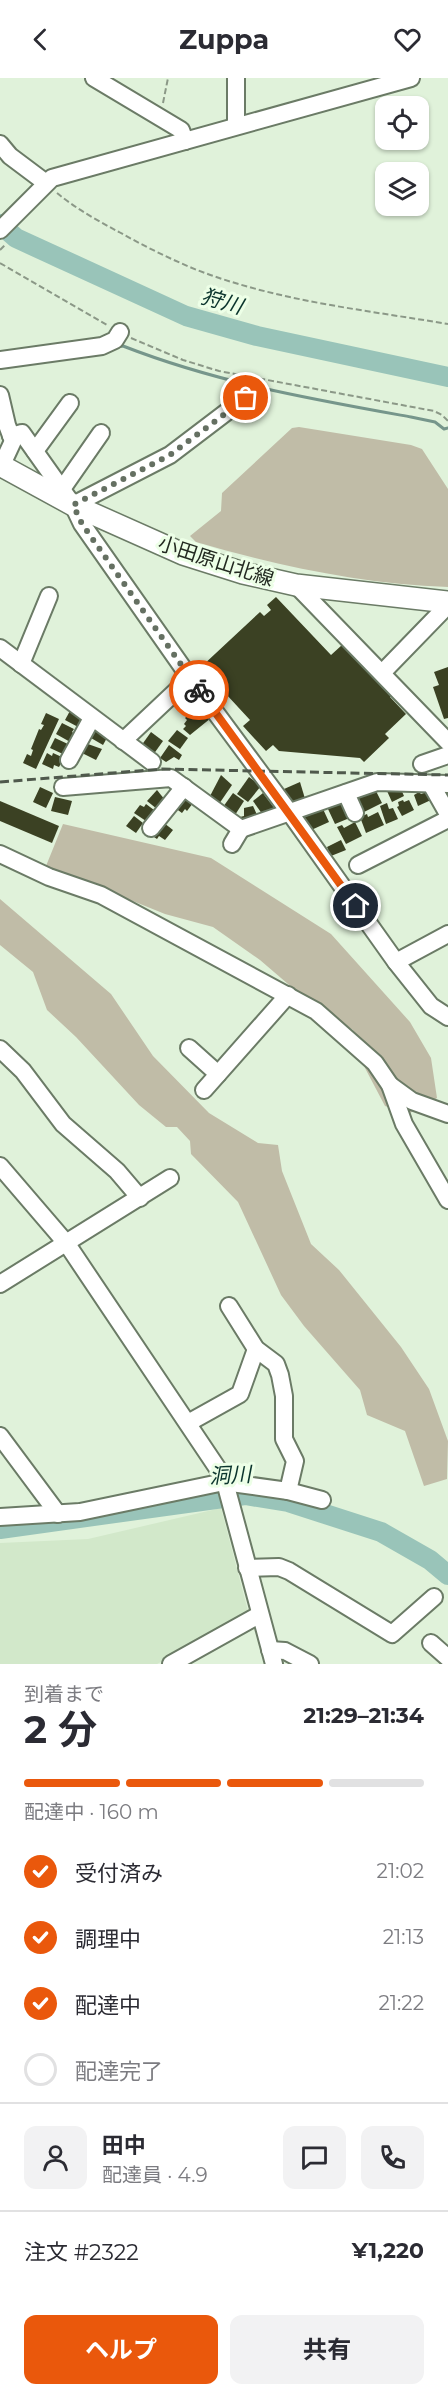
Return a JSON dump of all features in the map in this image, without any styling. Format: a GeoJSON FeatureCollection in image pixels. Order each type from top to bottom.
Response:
{"type":"FeatureCollection","features":[{"type":"Feature","properties":{"kind":"main road","name":"小田原山北線"},"geometry":{"type":"LineString","coordinates":[[1,467],[68,497],[183,554],[243,573],[296,585],[448,604]]}},
{"type":"Feature","properties":{"kind":"street"},"geometry":{"type":"LineString","coordinates":[[94,78],[181,130],[185,141]]}},
{"type":"Feature","properties":{"kind":"street"},"geometry":{"type":"LineString","coordinates":[[236,78],[236,126]]}},
{"type":"Feature","properties":{"kind":"street"},"geometry":{"type":"LineString","coordinates":[[0,230],[52,178],[411,78]]}},
{"type":"Feature","properties":{"kind":"street"},"geometry":{"type":"LineString","coordinates":[[0,144],[10,156],[46,183]]}},
{"type":"Feature","properties":{"kind":"street"},"geometry":{"type":"LineString","coordinates":[[0,360],[102,346],[115,340],[120,332]]}},
{"type":"Feature","properties":{"kind":"street"},"geometry":{"type":"LineString","coordinates":[[0,395],[13,441],[1,467]]}},
{"type":"Feature","properties":{"kind":"street"},"geometry":{"type":"LineString","coordinates":[[68,497],[170,455],[246,398]]}},
{"type":"Feature","properties":{"kind":"street"},"geometry":{"type":"LineString","coordinates":[[35,451],[70,404]]}},
{"type":"Feature","properties":{"kind":"street"},"geometry":{"type":"LineString","coordinates":[[12,436],[22,433],[68,497],[82,524],[190,678],[396,962],[430,1006],[448,1017]]}},
{"type":"Feature","properties":{"kind":"street"},"geometry":{"type":"LineString","coordinates":[[68,497],[101,433]]}},
{"type":"Feature","properties":{"kind":"street"},"geometry":{"type":"LineString","coordinates":[[296,585],[448,742]]}},
{"type":"Feature","properties":{"kind":"street"},"geometry":{"type":"LineString","coordinates":[[21,664],[49,596]]}},
{"type":"Feature","properties":{"kind":"street"},"geometry":{"type":"LineString","coordinates":[[382,674],[448,604]]}},
{"type":"Feature","properties":{"kind":"street"},"geometry":{"type":"LineString","coordinates":[[0,648],[152,762]]}},
{"type":"Feature","properties":{"kind":"street"},"geometry":{"type":"LineString","coordinates":[[123,741],[190,678]]}},
{"type":"Feature","properties":{"kind":"street"},"geometry":{"type":"LineString","coordinates":[[69,759],[92,718]]}},
{"type":"Feature","properties":{"kind":"street"},"geometry":{"type":"LineString","coordinates":[[422,764],[448,755]]}},
{"type":"Feature","properties":{"kind":"street"},"geometry":{"type":"LineString","coordinates":[[231,844],[241,829],[377,782],[440,784],[448,814]]}},
{"type":"Feature","properties":{"kind":"street"},"geometry":{"type":"LineString","coordinates":[[63,787],[177,783],[241,829]]}},
{"type":"Feature","properties":{"kind":"street"},"geometry":{"type":"LineString","coordinates":[[150,828],[177,783]]}},
{"type":"Feature","properties":{"kind":"street"},"geometry":{"type":"LineString","coordinates":[[346,793],[355,813]]}},
{"type":"Feature","properties":{"kind":"street"},"geometry":{"type":"LineString","coordinates":[[358,865],[448,819]]}},
{"type":"Feature","properties":{"kind":"street"},"geometry":{"type":"LineString","coordinates":[[0,854],[49,877],[100,896],[315,1011],[375,1063],[390,1085],[404,1124],[448,1200]]}},
{"type":"Feature","properties":{"kind":"street"},"geometry":{"type":"LineString","coordinates":[[396,962],[448,934]]}},
{"type":"Feature","properties":{"kind":"street"},"geometry":{"type":"LineString","coordinates":[[204,1090],[288,995]]}},
{"type":"Feature","properties":{"kind":"street"},"geometry":{"type":"LineString","coordinates":[[189,1048],[218,1074]]}},
{"type":"Feature","properties":{"kind":"street"},"geometry":{"type":"LineString","coordinates":[[0,1049],[23,1071],[63,1124],[117,1171],[140,1198]]}},
{"type":"Feature","properties":{"kind":"street"},"geometry":{"type":"LineString","coordinates":[[390,1085],[412,1101],[448,1114]]}},
{"type":"Feature","properties":{"kind":"street"},"geometry":{"type":"LineString","coordinates":[[0,1166],[68,1244],[188,1423],[225,1484],[272,1657],[285,1651],[310,1664]]}},
{"type":"Feature","properties":{"kind":"street"},"geometry":{"type":"LineString","coordinates":[[0,1284],[68,1244],[170,1178]]}},
{"type":"Feature","properties":{"kind":"street"},"geometry":{"type":"LineString","coordinates":[[229,1306],[256,1349],[276,1364],[280,1375],[284,1396],[284,1439],[295,1461],[288,1491]]}},
{"type":"Feature","properties":{"kind":"street"},"geometry":{"type":"LineString","coordinates":[[188,1423],[240,1394],[256,1349]]}},
{"type":"Feature","properties":{"kind":"street"},"geometry":{"type":"LineString","coordinates":[[0,1436],[57,1514]]}},
{"type":"Feature","properties":{"kind":"street"},"geometry":{"type":"LineString","coordinates":[[0,1517],[80,1512],[225,1484],[288,1491],[322,1500]]}},
{"type":"Feature","properties":{"kind":"street"},"geometry":{"type":"LineString","coordinates":[[247,1568],[279,1567],[289,1571],[392,1634],[435,1597]]}},
{"type":"Feature","properties":{"kind":"street"},"geometry":{"type":"LineString","coordinates":[[171,1664],[259,1615]]}},
{"type":"Feature","properties":{"kind":"street"},"geometry":{"type":"LineString","coordinates":[[431,1643],[448,1658]]}},
{"type":"Feature","properties":{"kind":"path"},"geometry":{"type":"LineString","coordinates":[[159,118],[168,78]]}},
{"type":"Feature","properties":{"kind":"path"},"geometry":{"type":"LineString","coordinates":[[46,183],[64,199],[108,226],[147,248],[198,270],[239,283],[320,303],[448,324]]}},
{"type":"Feature","properties":{"kind":"path"},"geometry":{"type":"LineString","coordinates":[[0,263],[120,332],[164,353],[219,371],[434,411],[448,421]]}},
{"type":"Feature","properties":{"kind":"shaded area"},"geometry":{"type":"Polygon","coordinates":[[[299,427],[411,445],[422,449],[448,489],[448,587],[352,578],[289,566],[196,542],[190,536],[221,511],[222,493],[292,428],[299,427]]]}},
{"type":"Feature","properties":{"kind":"shaded area"},"geometry":{"type":"Polygon","coordinates":[[[63,824],[211,858],[331,934],[410,1022],[431,1058],[437,1098],[408,1114],[385,1106],[365,1068],[353,1030],[302,996],[260,960],[213,927],[165,914],[46,866],[63,824]]]}},
{"type":"Feature","properties":{"kind":"shaded area"},"geometry":{"type":"Polygon","coordinates":[[[0,899],[111,994],[153,1056],[209,1113],[258,1143],[278,1145],[282,1171],[311,1244],[339,1270],[401,1347],[429,1389],[448,1441],[447,1479],[424,1486],[405,1431],[367,1415],[360,1390],[304,1326],[281,1295],[238,1202],[191,1154],[190,1141],[177,1127],[166,1127],[139,1105],[76,1037],[47,1010],[33,972],[0,945],[0,899]]]}},
{"type":"Feature","properties":{"kind":"shaded area"},"geometry":{"type":"Polygon","coordinates":[[[221,1508],[248,1611],[245,1616],[157,1664],[0,1664],[0,1543],[88,1539],[221,1508]]]}},
{"type":"Feature","properties":{"kind":"building"},"geometry":{"type":"Polygon","coordinates":[[[276,597],[331,655],[342,645],[381,686],[384,684],[393,694],[390,697],[406,714],[385,734],[389,738],[364,762],[360,758],[279,751],[273,745],[266,751],[243,726],[250,720],[201,667],[260,612],[264,616],[271,610],[267,605],[276,597]]]}},
{"type":"Feature","properties":{"kind":"building"},"geometry":{"type":"Polygon","coordinates":[[[448,667],[448,718],[444,719],[433,687],[439,685],[434,672],[448,667]]]}},
{"type":"Feature","properties":{"kind":"building"},"geometry":{"type":"Polygon","coordinates":[[[198,705],[211,718],[190,735],[183,729],[186,726],[185,718],[198,705]]]}},
{"type":"Feature","properties":{"kind":"building"},"geometry":{"type":"Polygon","coordinates":[[[71,709],[85,720],[80,728],[65,720],[71,709]]]}},
{"type":"Feature","properties":{"kind":"building"},"geometry":{"type":"Polygon","coordinates":[[[46,713],[59,719],[36,769],[23,763],[27,754],[31,756],[33,750],[31,749],[39,729],[41,730],[44,725],[41,724],[46,713]]]}},
{"type":"Feature","properties":{"kind":"building"},"geometry":{"type":"Polygon","coordinates":[[[62,723],[74,729],[72,732],[76,735],[72,743],[56,734],[62,723]]]}},
{"type":"Feature","properties":{"kind":"building"},"geometry":{"type":"Polygon","coordinates":[[[96,729],[108,736],[103,745],[91,738],[96,729]]]}},
{"type":"Feature","properties":{"kind":"building"},"geometry":{"type":"Polygon","coordinates":[[[177,730],[188,738],[180,749],[168,741],[177,730]]]}},
{"type":"Feature","properties":{"kind":"building"},"geometry":{"type":"Polygon","coordinates":[[[151,732],[163,741],[153,755],[141,746],[151,732]]]}},
{"type":"Feature","properties":{"kind":"building"},"geometry":{"type":"Polygon","coordinates":[[[55,738],[70,745],[65,755],[50,748],[55,738]]]}},
{"type":"Feature","properties":{"kind":"building"},"geometry":{"type":"Polygon","coordinates":[[[85,743],[102,749],[96,760],[80,752],[85,743]]]}},
{"type":"Feature","properties":{"kind":"building"},"geometry":{"type":"Polygon","coordinates":[[[169,745],[182,755],[179,760],[174,757],[166,762],[160,758],[169,745]]]}},
{"type":"Feature","properties":{"kind":"building"},"geometry":{"type":"Polygon","coordinates":[[[47,753],[64,758],[59,767],[54,765],[53,769],[42,764],[47,753]]]}},
{"type":"Feature","properties":{"kind":"building"},"geometry":{"type":"Polygon","coordinates":[[[221,775],[232,785],[219,804],[209,798],[221,775]]]}},
{"type":"Feature","properties":{"kind":"building"},"geometry":{"type":"Polygon","coordinates":[[[249,777],[261,786],[248,802],[237,794],[249,777]]]}},
{"type":"Feature","properties":{"kind":"building"},"geometry":{"type":"Polygon","coordinates":[[[300,782],[306,802],[289,805],[284,789],[300,782]]]}},
{"type":"Feature","properties":{"kind":"building"},"geometry":{"type":"Polygon","coordinates":[[[40,787],[53,793],[46,808],[33,802],[40,787]]]}},
{"type":"Feature","properties":{"kind":"building"},"geometry":{"type":"Polygon","coordinates":[[[400,787],[404,796],[392,802],[387,791],[400,787]]]}},
{"type":"Feature","properties":{"kind":"building"},"geometry":{"type":"Polygon","coordinates":[[[375,789],[382,803],[360,814],[354,801],[359,798],[357,795],[375,789]]]}},
{"type":"Feature","properties":{"kind":"building"},"geometry":{"type":"Polygon","coordinates":[[[157,790],[165,800],[157,809],[147,801],[157,790]]]}},
{"type":"Feature","properties":{"kind":"building"},"geometry":{"type":"Polygon","coordinates":[[[419,792],[421,794],[427,792],[431,800],[418,806],[414,795],[419,792]]]}},
{"type":"Feature","properties":{"kind":"building"},"geometry":{"type":"Polygon","coordinates":[[[233,793],[244,801],[235,815],[223,807],[233,793]]]}},
{"type":"Feature","properties":{"kind":"building"},"geometry":{"type":"Polygon","coordinates":[[[263,793],[275,809],[265,818],[253,801],[263,793]]]}},
{"type":"Feature","properties":{"kind":"building"},"geometry":{"type":"Polygon","coordinates":[[[184,796],[193,803],[187,811],[185,809],[182,813],[175,808],[184,796]]]}},
{"type":"Feature","properties":{"kind":"building"},"geometry":{"type":"Polygon","coordinates":[[[55,797],[72,801],[68,815],[51,811],[55,797]]]}},
{"type":"Feature","properties":{"kind":"building"},"geometry":{"type":"Polygon","coordinates":[[[343,798],[352,817],[335,824],[328,809],[338,805],[336,801],[343,798]]]}},
{"type":"Feature","properties":{"kind":"building"},"geometry":{"type":"Polygon","coordinates":[[[403,800],[404,802],[409,800],[414,810],[402,816],[397,807],[398,802],[403,800]]]}},
{"type":"Feature","properties":{"kind":"building"},"geometry":{"type":"Polygon","coordinates":[[[0,801],[59,826],[52,843],[0,821],[0,801]]]}},
{"type":"Feature","properties":{"kind":"building"},"geometry":{"type":"Polygon","coordinates":[[[387,803],[389,809],[393,808],[398,819],[386,824],[380,806],[387,803]]]}},
{"type":"Feature","properties":{"kind":"building"},"geometry":{"type":"Polygon","coordinates":[[[146,804],[154,810],[146,821],[134,813],[140,805],[144,807],[146,804]]]}},
{"type":"Feature","properties":{"kind":"building"},"geometry":{"type":"Polygon","coordinates":[[[253,806],[258,817],[242,824],[240,817],[244,816],[244,808],[253,806]]]}},
{"type":"Feature","properties":{"kind":"building"},"geometry":{"type":"Polygon","coordinates":[[[323,809],[329,822],[309,831],[303,818],[323,809]]]}},
{"type":"Feature","properties":{"kind":"building"},"geometry":{"type":"Polygon","coordinates":[[[378,812],[384,825],[366,833],[360,817],[367,814],[368,817],[378,812]]]}},
{"type":"Feature","properties":{"kind":"building"},"geometry":{"type":"Polygon","coordinates":[[[134,816],[143,823],[136,833],[126,826],[134,816]]]}},
{"type":"Feature","properties":{"kind":"building"},"geometry":{"type":"Polygon","coordinates":[[[355,822],[362,836],[346,844],[337,827],[342,825],[344,828],[355,822]]]}},
{"type":"Feature","properties":{"kind":"building"},"geometry":{"type":"Polygon","coordinates":[[[164,823],[173,830],[165,840],[151,835],[164,823]]]}},
{"type":"Feature","properties":{"kind":"building"},"geometry":{"type":"Polygon","coordinates":[[[341,840],[346,850],[331,856],[327,847],[341,840]]]}},
{"type":"Feature","properties":{"kind":"waterway","name":"狩川"},"geometry":{"type":"LineString","coordinates":[[0,224],[16,238],[186,316],[257,336],[448,377]]}},
{"type":"Feature","properties":{"kind":"waterway"},"geometry":{"type":"LineString","coordinates":[[117,347],[123,346],[194,370],[265,389],[435,422],[444,429],[448,428]]}},
{"type":"Feature","properties":{"kind":"waterway","name":"洞川"},"geometry":{"type":"LineString","coordinates":[[0,1529],[245,1495],[288,1502],[381,1532],[430,1560],[448,1575]]}},
{"type":"Feature","properties":{"kind":"railway"},"geometry":{"type":"LineString","coordinates":[[0,782],[162,769],[448,775]]}},
{"type":"Feature","properties":{"kind":"way so far"},"geometry":{"type":"LineString","coordinates":[[199,690],[82,524],[73,505],[170,455],[246,398]]}},
{"type":"Feature","properties":{"kind":"route"},"geometry":{"type":"LineString","coordinates":[[199,690],[356,906]]}}]}
